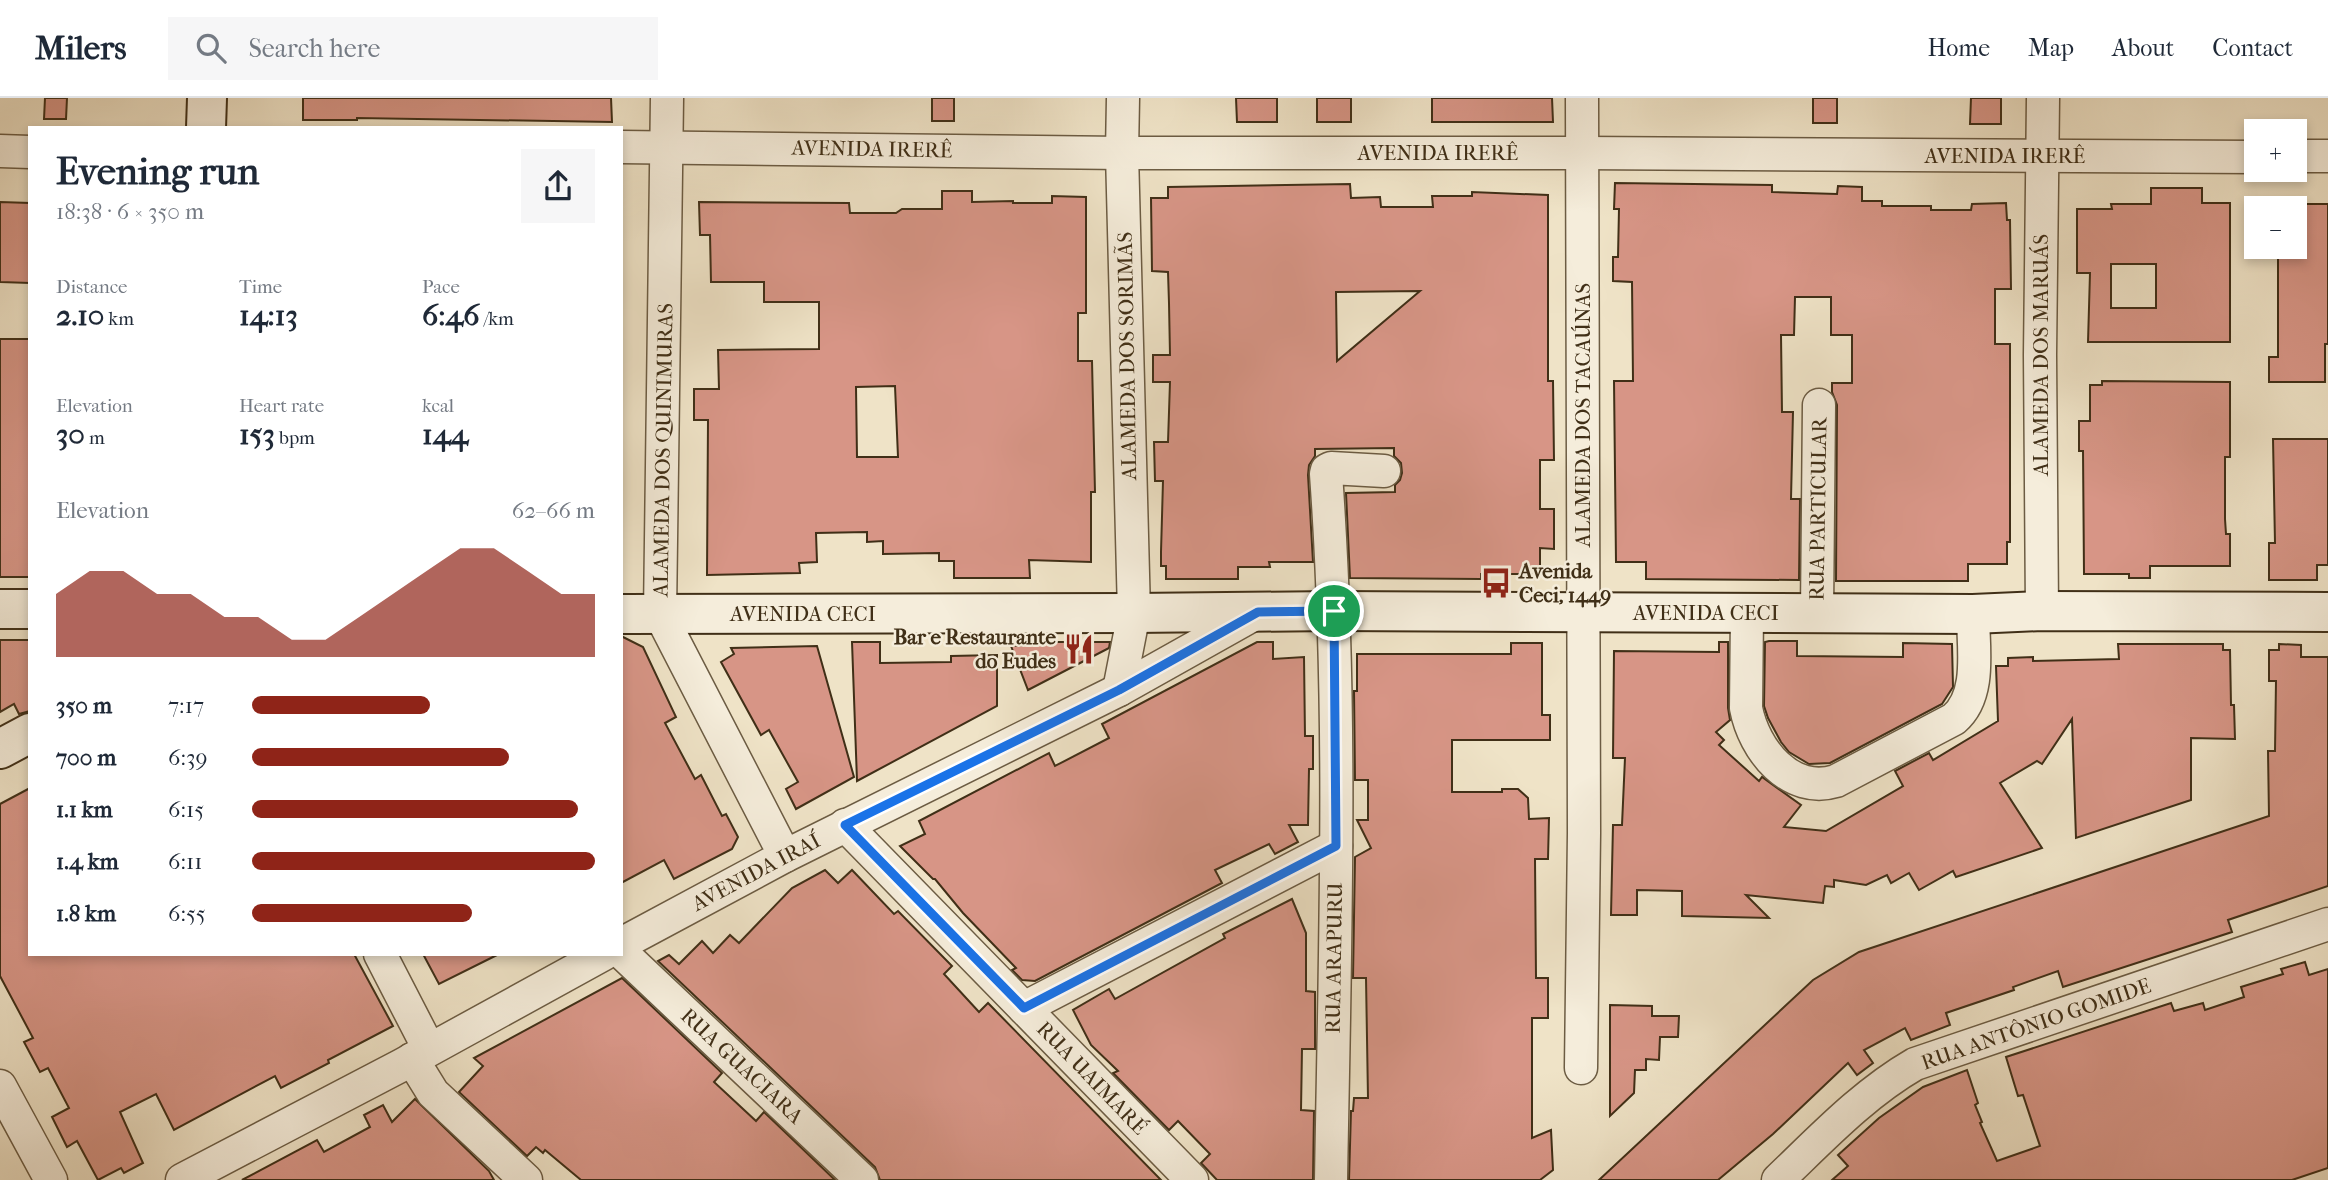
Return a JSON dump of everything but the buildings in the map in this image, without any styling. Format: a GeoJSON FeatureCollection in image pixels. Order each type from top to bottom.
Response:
{"type":"FeatureCollection","features":[{"type":"Feature","properties":{"kind":"street"},"geometry":{"type":"LineString","coordinates":[[206,126],[207,98]]}},
{"type":"Feature","properties":{"kind":"street","name":"ALAMEDA DOS QUINIMURAS"},"geometry":{"type":"LineString","coordinates":[[667,98],[660,614],[785,856]]}},
{"type":"Feature","properties":{"kind":"street","name":"ALAMEDA DOS SORIMÃS"},"geometry":{"type":"LineString","coordinates":[[1123,98],[1122,153],[1134,613]]}},
{"type":"Feature","properties":{"kind":"street","name":"ALAMEDA DOS TACAÚNAS"},"geometry":{"type":"LineString","coordinates":[[1581,1068],[1584,833],[1583,98]]}},
{"type":"Feature","properties":{"kind":"street","name":"ALAMEDA DOS MARUÁS"},"geometry":{"type":"LineString","coordinates":[[2042,611],[2040,355],[2043,98]]}},
{"type":"Feature","properties":{"kind":"street","name":"AVENIDA IRERÊ"},"geometry":{"type":"LineString","coordinates":[[623,147],[1122,153],[2244,157]]}},
{"type":"Feature","properties":{"kind":"street"},"geometry":{"type":"LineString","coordinates":[[0,151],[28,152]]}},
{"type":"Feature","properties":{"kind":"street"},"geometry":{"type":"LineString","coordinates":[[2307,156],[2328,156]]}},
{"type":"Feature","properties":{"kind":"street","name":"RUA PARTICULAR"},"geometry":{"type":"LineString","coordinates":[[1817,612],[1819,405]]}},
{"type":"Feature","properties":{"kind":"street","name":"RUA ARAPURU"},"geometry":{"type":"LineString","coordinates":[[1331,1180],[1336,846],[1334,611],[1326,471],[1331,468],[1384,471]]}},
{"type":"Feature","properties":{"kind":"street"},"geometry":{"type":"LineString","coordinates":[[0,609],[28,609]]}},
{"type":"Feature","properties":{"kind":"street","name":"AVENIDA CECI"},"geometry":{"type":"LineString","coordinates":[[623,614],[1334,611],[1973,614],[2042,611],[2328,612]]}},
{"type":"Feature","properties":{"kind":"street","name":"AVENIDA IRAÍ"},"geometry":{"type":"LineString","coordinates":[[623,943],[845,825],[1119,690],[1258,612]]}},
{"type":"Feature","properties":{"kind":"street"},"geometry":{"type":"LineString","coordinates":[[1119,690],[1134,613]]}},
{"type":"Feature","properties":{"kind":"street"},"geometry":{"type":"LineString","coordinates":[[1747,613],[1746,708],[1758,745],[1787,774],[1800,781],[1823,785],[1836,781],[1954,719],[1964,711],[1972,686],[1973,614]]}},
{"type":"Feature","properties":{"kind":"street"},"geometry":{"type":"LineString","coordinates":[[0,749],[28,734]]}},
{"type":"Feature","properties":{"kind":"street","name":"RUA UAIMARÉ"},"geometry":{"type":"LineString","coordinates":[[845,825],[1192,1180]]}},
{"type":"Feature","properties":{"kind":"street"},"geometry":{"type":"LineString","coordinates":[[1024,1008],[1336,846]]}},
{"type":"Feature","properties":{"kind":"street","name":"RUA ANTÔNIO GOMIDE"},"geometry":{"type":"LineString","coordinates":[[1778,1180],[1859,1104],[1894,1076],[1915,1064],[2328,924]]}},
{"type":"Feature","properties":{"kind":"street","name":"RUA GUACIARA"},"geometry":{"type":"LineString","coordinates":[[623,954],[862,1180]]}},
{"type":"Feature","properties":{"kind":"street"},"geometry":{"type":"LineString","coordinates":[[381,956],[433,1093],[527,1180]]}},
{"type":"Feature","properties":{"kind":"street"},"geometry":{"type":"LineString","coordinates":[[182,1180],[600,956]]}},
{"type":"Feature","properties":{"kind":"street"},"geometry":{"type":"LineString","coordinates":[[0,1086],[51,1180]]}},
{"type":"Feature","properties":{"kind":"place","name":"Avenida Ceci, 1449"},"geometry":{"type":"Point","coordinates":[1496,583]}},
{"type":"Feature","properties":{"kind":"place","name":"Bar e Restaurante do Eudes"},"geometry":{"type":"Point","coordinates":[1079,649]}},
{"type":"Feature","properties":{"kind":"route"},"geometry":{"type":"LineString","coordinates":[[1334,611],[1336,846],[1024,1008],[845,825],[1119,690],[1258,612],[1334,611]]}}]}
